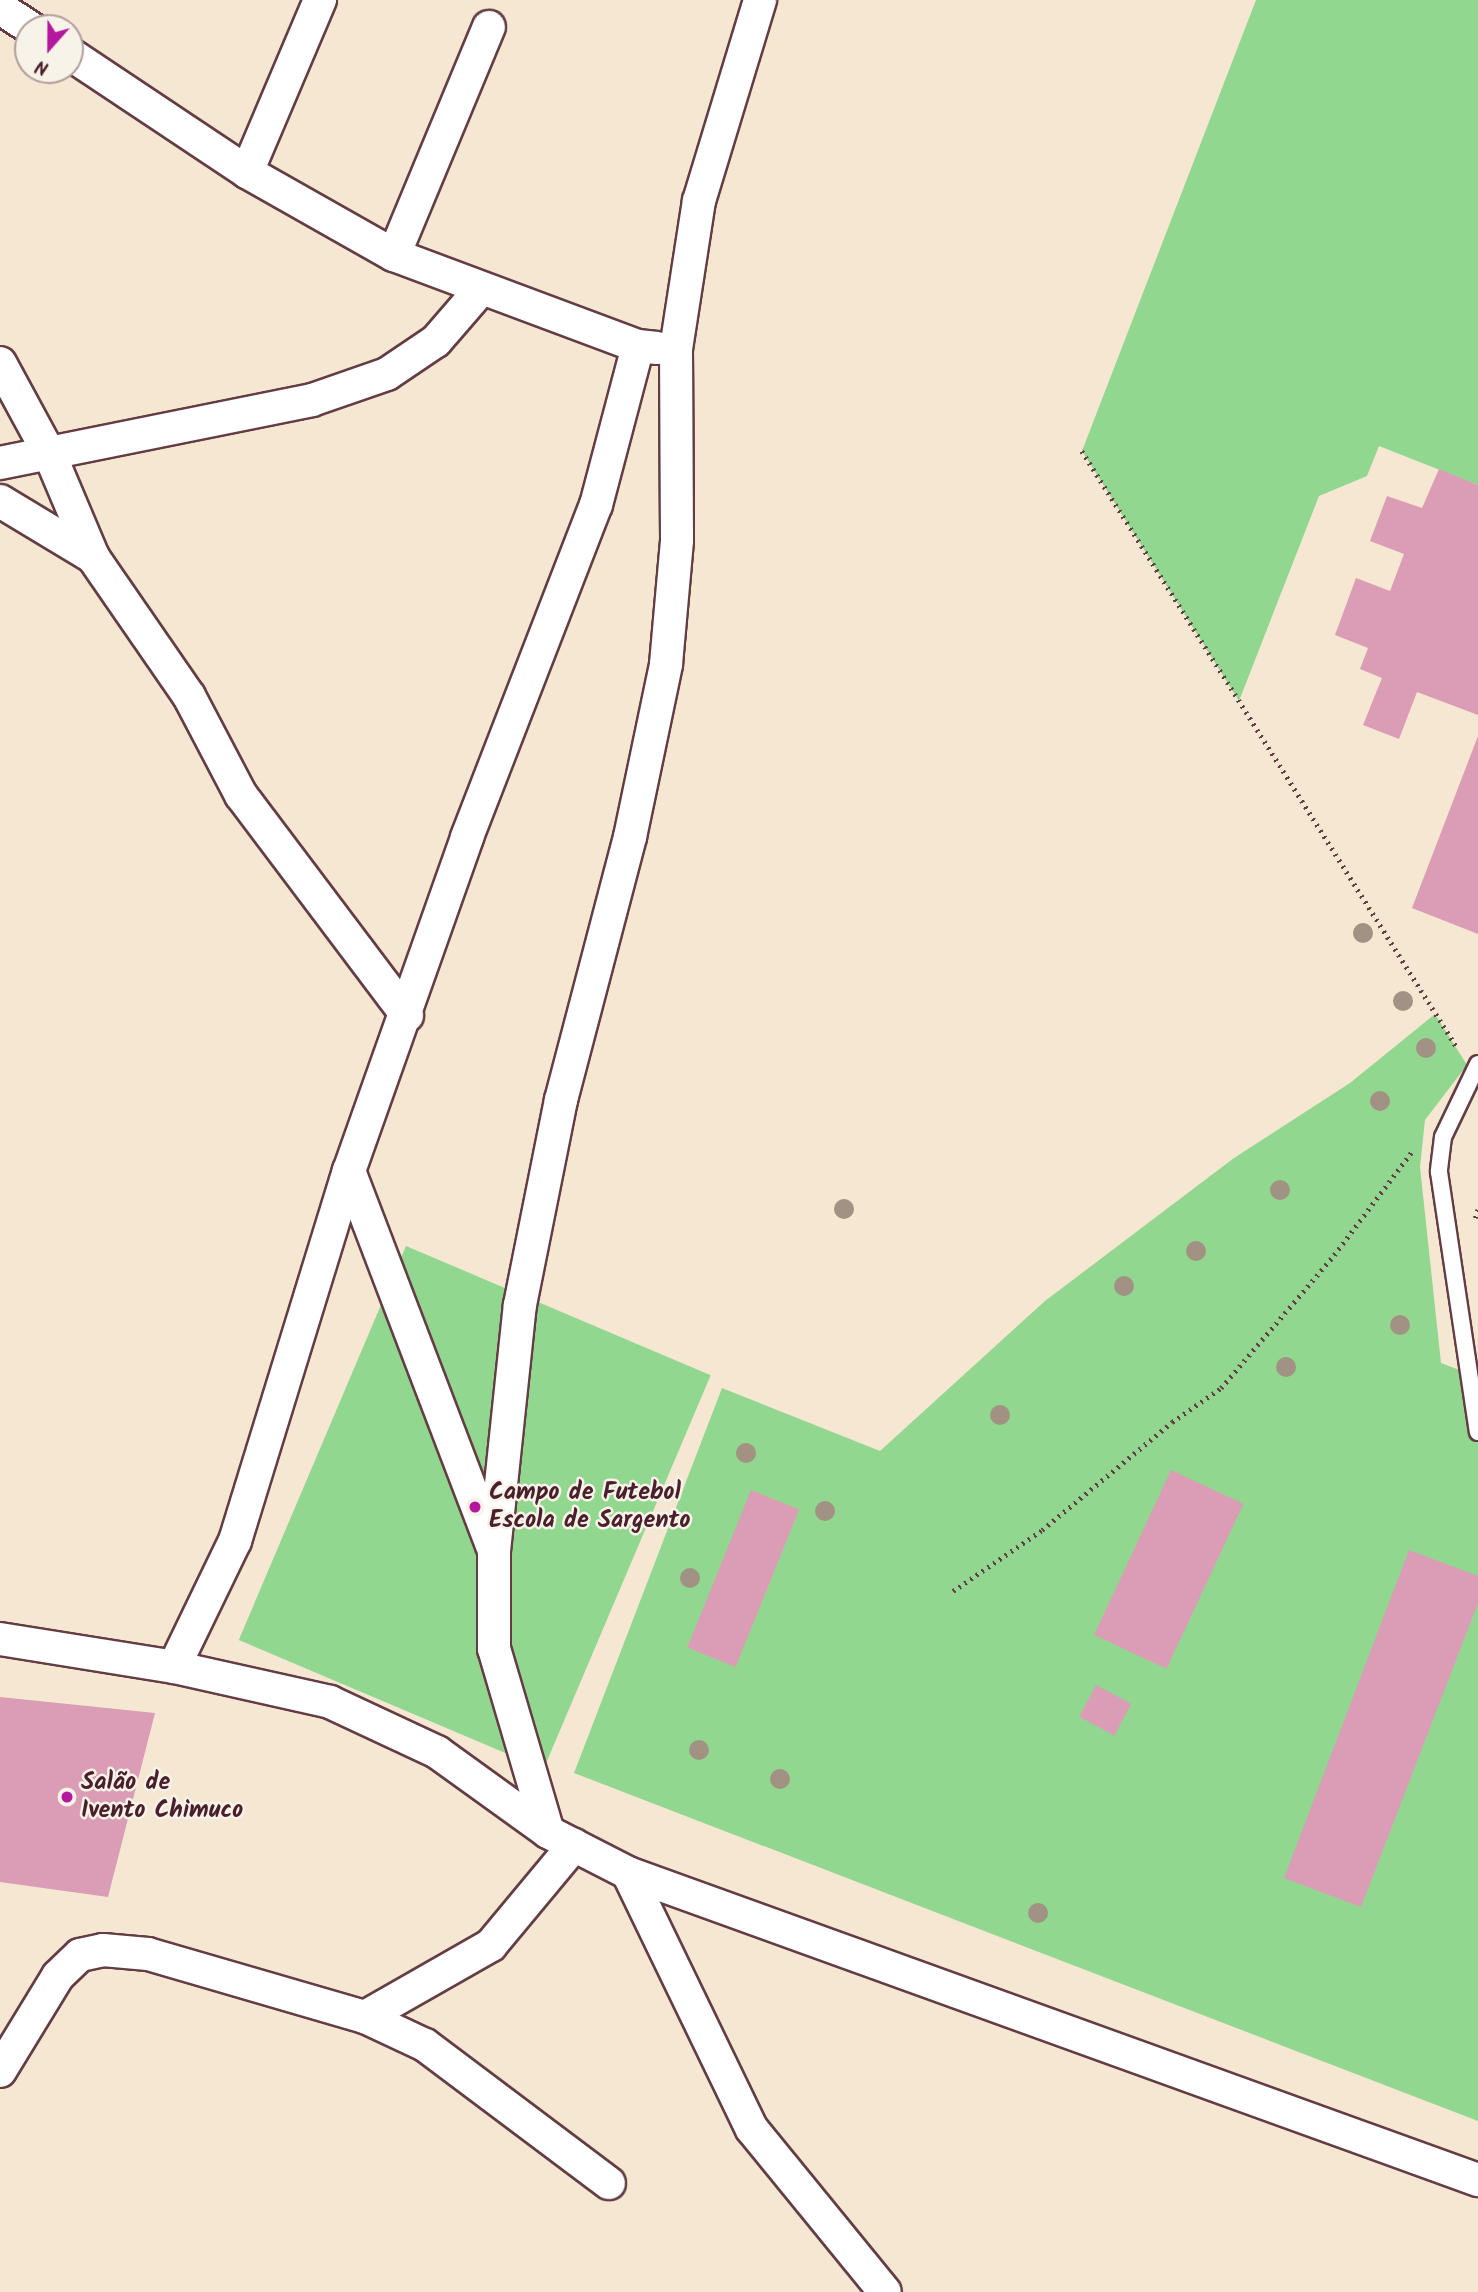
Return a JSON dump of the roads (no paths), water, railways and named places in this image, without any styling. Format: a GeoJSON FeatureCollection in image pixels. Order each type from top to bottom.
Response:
{"type":"FeatureCollection","features":[{"type":"Feature","properties":{"kind":"street"},"geometry":{"type":"LineString","coordinates":[[247,172],[320,0]]}},
{"type":"Feature","properties":{"kind":"street"},"geometry":{"type":"LineString","coordinates":[[561,1838],[494,1649],[494,1551],[520,1305],[561,1100],[631,837],[666,664],[677,540],[676,349],[699,201],[760,0]]}},
{"type":"Feature","properties":{"kind":"street"},"geometry":{"type":"LineString","coordinates":[[394,255],[489,27]]}},
{"type":"Feature","properties":{"kind":"street"},"geometry":{"type":"LineString","coordinates":[[84,63],[247,172],[394,255],[638,346],[676,349]]}},
{"type":"Feature","properties":{"kind":"street"},"geometry":{"type":"LineString","coordinates":[[0,463],[312,400],[387,374],[436,341],[481,289]]}},
{"type":"Feature","properties":{"kind":"street"},"geometry":{"type":"LineString","coordinates":[[174,1667],[235,1541],[349,1171],[407,1016],[467,837],[596,505],[638,346]]}},
{"type":"Feature","properties":{"kind":"street"},"geometry":{"type":"LineString","coordinates":[[0,363],[50,455],[93,556],[189,696],[241,795],[407,1016]]}},
{"type":"Feature","properties":{"kind":"street"},"geometry":{"type":"LineString","coordinates":[[0,501],[93,556]]}},
{"type":"Feature","properties":{"kind":"street"},"geometry":{"type":"LineString","coordinates":[[349,1171],[494,1551]]}},
{"type":"Feature","properties":{"kind":"street"},"geometry":{"type":"LineString","coordinates":[[0,1639],[174,1667],[330,1702],[438,1752],[561,1838],[628,1873],[1478,2180]]}},
{"type":"Feature","properties":{"kind":"street"},"geometry":{"type":"LineString","coordinates":[[365,2017],[491,1945],[561,1838]]}},
{"type":"Feature","properties":{"kind":"street"},"geometry":{"type":"LineString","coordinates":[[628,1873],[752,2129],[885,2292]]}},
{"type":"Feature","properties":{"kind":"street"},"geometry":{"type":"LineString","coordinates":[[0,2071],[58,1976],[80,1955],[103,1950],[148,1954],[365,2017],[425,2045],[609,2183]]}},
{"type":"Feature","properties":{"kind":"street"},"geometry":{"type":"LineString","coordinates":[[852,2292],[854,2254]]}},
{"type":"Feature","properties":{"kind":"lane"},"geometry":{"type":"LineString","coordinates":[[1475,1068],[1443,1137],[1439,1172],[1478,1432]]}},
{"type":"Feature","properties":{"kind":"place","name":"Campo de Futebol Escola de Sargento"},"geometry":{"type":"Point","coordinates":[475,1507]}},
{"type":"Feature","properties":{"kind":"place","name":"Salão de Ivento Chimuco"},"geometry":{"type":"Point","coordinates":[67,1797]}}]}
